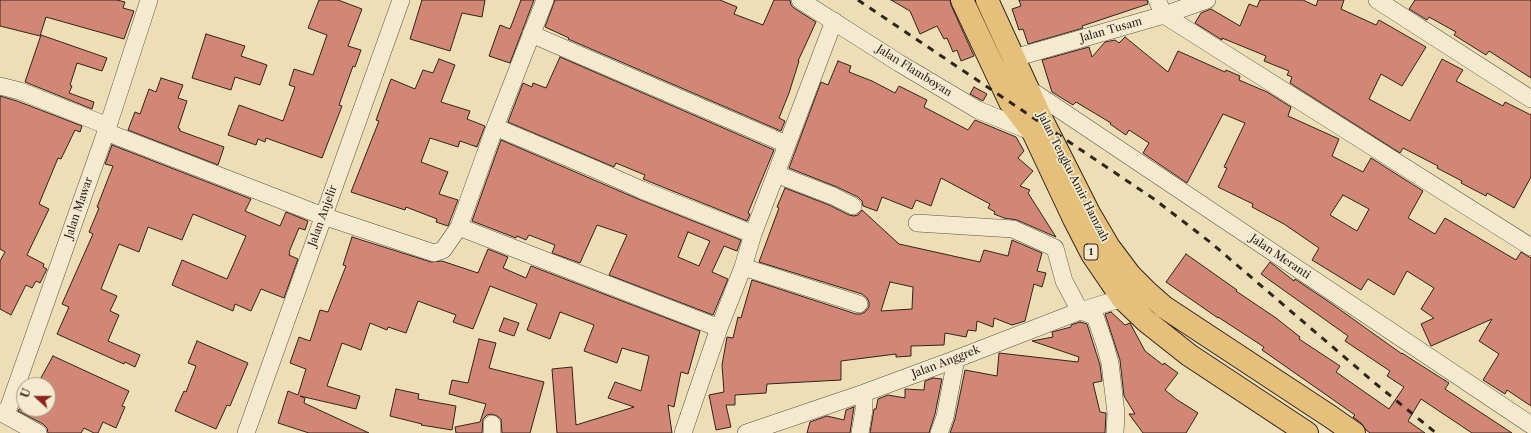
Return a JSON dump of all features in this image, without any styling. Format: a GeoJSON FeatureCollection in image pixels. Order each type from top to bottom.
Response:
{"type":"FeatureCollection","features":[{"type":"Feature","properties":{"kind":"main road","name":"Jalan Tengku Amir Hamzah"},"geometry":{"type":"LineString","coordinates":[[962,0],[1010,102],[1033,132],[1092,254],[1122,298],[1146,321],[1189,355],[1307,433]]}},
{"type":"Feature","properties":{"kind":"main road","name":"Jalan Tengku Amir Hamzah"},"geometry":{"type":"LineString","coordinates":[[987,0],[1044,124],[1089,213],[1109,247],[1130,275],[1146,292],[1182,319],[1354,433]]}},
{"type":"Feature","properties":{"kind":"street","name":"Jalan Mawar"},"geometry":{"type":"LineString","coordinates":[[3,414],[107,129],[149,0]]}},
{"type":"Feature","properties":{"kind":"street","name":"Jalan Anjelir"},"geometry":{"type":"LineString","coordinates":[[246,433],[401,0]]}},
{"type":"Feature","properties":{"kind":"street"},"geometry":{"type":"LineString","coordinates":[[0,86],[20,91],[107,129],[323,216],[434,252],[443,250],[459,227],[495,127],[545,0]]}},
{"type":"Feature","properties":{"kind":"street","name":"Jalan Flamboyan"},"geometry":{"type":"LineString","coordinates":[[800,0],[978,110],[1033,132]]}},
{"type":"Feature","properties":{"kind":"street","name":"Jalan Tusam"},"geometry":{"type":"LineString","coordinates":[[1014,58],[1161,7],[1207,0]]}},
{"type":"Feature","properties":{"kind":"street"},"geometry":{"type":"LineString","coordinates":[[1377,0],[1531,99]]}},
{"type":"Feature","properties":{"kind":"street"},"geometry":{"type":"LineString","coordinates":[[1161,7],[1531,247]]}},
{"type":"Feature","properties":{"kind":"street"},"geometry":{"type":"LineString","coordinates":[[683,433],[719,328],[743,267],[753,234],[834,21]]}},
{"type":"Feature","properties":{"kind":"street"},"geometry":{"type":"LineString","coordinates":[[531,34],[786,144]]}},
{"type":"Feature","properties":{"kind":"street","name":"Jalan Meranti"},"geometry":{"type":"LineString","coordinates":[[1029,89],[1531,425]]}},
{"type":"Feature","properties":{"kind":"street"},"geometry":{"type":"LineString","coordinates":[[495,127],[642,190],[753,234]]}},
{"type":"Feature","properties":{"kind":"street"},"geometry":{"type":"LineString","coordinates":[[776,174],[819,190],[853,206]]}},
{"type":"Feature","properties":{"kind":"street"},"geometry":{"type":"LineString","coordinates":[[917,223],[1013,229],[1055,248],[1064,281],[1080,311],[1095,316],[1105,345],[1110,363],[1116,413],[1115,433]]}},
{"type":"Feature","properties":{"kind":"street"},"geometry":{"type":"LineString","coordinates":[[459,227],[719,328]]}},
{"type":"Feature","properties":{"kind":"street"},"geometry":{"type":"LineString","coordinates":[[743,267],[859,304]]}},
{"type":"Feature","properties":{"kind":"street","name":"Jalan Anggrek"},"geometry":{"type":"LineString","coordinates":[[746,433],[956,360],[1080,311],[1146,292]]}},
{"type":"Feature","properties":{"kind":"street"},"geometry":{"type":"LineString","coordinates":[[939,433],[945,417],[956,360]]}},
{"type":"Feature","properties":{"kind":"street"},"geometry":{"type":"LineString","coordinates":[[860,433],[864,410],[864,393]]}},
{"type":"Feature","properties":{"kind":"street"},"geometry":{"type":"LineString","coordinates":[[3,414],[38,433]]}},
{"type":"Feature","properties":{"kind":"building"},"geometry":{"type":"Polygon","coordinates":[[[0,0],[117,0],[125,2],[123,8],[134,11],[124,39],[46,17],[40,36],[0,26],[0,0]]]}},
{"type":"Feature","properties":{"kind":"building"},"geometry":{"type":"Polygon","coordinates":[[[319,0],[338,0],[362,9],[348,46],[361,50],[355,67],[353,66],[339,105],[342,106],[322,158],[266,138],[265,142],[258,139],[256,145],[228,135],[239,105],[283,121],[295,87],[289,85],[294,69],[313,75],[327,35],[308,28],[319,0]]]}},
{"type":"Feature","properties":{"kind":"building"},"geometry":{"type":"Polygon","coordinates":[[[422,0],[485,0],[482,17],[462,13],[450,51],[410,39],[422,0]]]}},
{"type":"Feature","properties":{"kind":"building"},"geometry":{"type":"Polygon","coordinates":[[[521,0],[534,0],[510,63],[489,56],[500,25],[510,29],[521,0]]]}},
{"type":"Feature","properties":{"kind":"building"},"geometry":{"type":"Polygon","coordinates":[[[555,0],[720,0],[737,7],[734,14],[763,25],[774,0],[790,0],[791,5],[794,8],[816,22],[798,61],[789,93],[779,118],[785,121],[781,131],[568,39],[569,38],[545,27],[555,0]]]}},
{"type":"Feature","properties":{"kind":"building"},"geometry":{"type":"Polygon","coordinates":[[[891,0],[950,0],[974,56],[961,61],[957,50],[953,52],[947,38],[944,39],[937,26],[920,34],[910,11],[891,0]]]}},
{"type":"Feature","properties":{"kind":"building"},"geometry":{"type":"Polygon","coordinates":[[[1019,0],[1147,0],[1148,4],[1082,26],[1083,28],[1028,44],[1023,29],[1019,30],[1012,9],[1021,6],[1019,0]]]}},
{"type":"Feature","properties":{"kind":"building"},"geometry":{"type":"Polygon","coordinates":[[[1260,0],[1303,0],[1316,6],[1318,0],[1344,0],[1341,9],[1376,25],[1379,20],[1426,47],[1402,86],[1381,74],[1369,99],[1410,121],[1442,59],[1463,70],[1456,81],[1503,106],[1505,102],[1531,115],[1531,177],[1514,208],[1487,193],[1486,196],[1461,183],[1462,181],[1437,168],[1438,166],[1403,148],[1400,153],[1290,83],[1292,77],[1287,75],[1289,71],[1264,61],[1266,56],[1222,38],[1222,40],[1195,23],[1201,13],[1211,9],[1240,26],[1249,4],[1257,7],[1260,0]]]}},
{"type":"Feature","properties":{"kind":"building"},"geometry":{"type":"Polygon","coordinates":[[[1415,0],[1531,0],[1531,78],[1489,51],[1486,55],[1454,35],[1456,32],[1429,17],[1427,20],[1409,9],[1415,0]]]}},
{"type":"Feature","properties":{"kind":"building"},"geometry":{"type":"Polygon","coordinates":[[[206,34],[245,46],[241,56],[267,65],[260,85],[235,77],[231,90],[192,78],[206,34]]]}},
{"type":"Feature","properties":{"kind":"building"},"geometry":{"type":"Polygon","coordinates":[[[41,35],[107,58],[102,71],[77,63],[70,85],[72,86],[69,93],[94,102],[92,109],[25,82],[41,35]]]}},
{"type":"Feature","properties":{"kind":"building"},"geometry":{"type":"Polygon","coordinates":[[[1125,37],[1168,72],[1178,51],[1225,72],[1226,70],[1240,76],[1239,80],[1267,92],[1291,107],[1288,116],[1339,139],[1332,156],[1363,172],[1371,158],[1423,191],[1408,218],[1435,234],[1445,218],[1516,260],[1521,252],[1531,258],[1531,406],[1507,390],[1505,394],[1483,380],[1499,354],[1479,341],[1492,319],[1431,346],[1421,324],[1434,318],[1421,309],[1434,288],[1407,271],[1394,295],[1368,279],[1361,290],[1312,260],[1319,248],[1284,224],[1252,207],[1253,204],[1218,187],[1227,168],[1224,167],[1245,123],[1223,114],[1187,183],[1143,153],[1149,143],[1129,130],[1126,135],[1110,124],[1111,123],[1076,102],[1073,105],[1052,92],[1042,60],[1089,47],[1092,57],[1105,42],[1115,40],[1119,43],[1125,37]],[[1343,195],[1330,215],[1357,231],[1369,209],[1343,195]]]}},
{"type":"Feature","properties":{"kind":"building"},"geometry":{"type":"Polygon","coordinates":[[[560,57],[774,150],[748,213],[750,214],[747,221],[643,179],[645,175],[616,163],[614,167],[508,122],[523,83],[532,87],[533,83],[546,88],[560,57]]]}},
{"type":"Feature","properties":{"kind":"building"},"geometry":{"type":"Polygon","coordinates":[[[439,59],[455,65],[441,102],[470,111],[467,119],[485,126],[477,147],[460,141],[458,147],[430,138],[421,162],[448,172],[439,194],[458,200],[448,226],[436,222],[437,219],[406,207],[405,210],[351,192],[379,121],[376,120],[391,79],[415,89],[423,70],[433,73],[439,59]]]}},
{"type":"Feature","properties":{"kind":"building"},"geometry":{"type":"Polygon","coordinates":[[[838,61],[851,66],[849,72],[872,81],[895,93],[899,86],[927,100],[924,107],[968,130],[975,120],[1016,137],[1024,151],[1018,158],[1033,171],[1020,186],[1030,190],[1028,193],[1056,237],[1017,220],[1004,218],[994,214],[995,212],[988,208],[990,204],[941,178],[931,206],[916,200],[912,209],[882,197],[877,211],[863,206],[862,201],[858,197],[789,168],[821,82],[828,85],[838,61]]]}},
{"type":"Feature","properties":{"kind":"building"},"geometry":{"type":"Polygon","coordinates":[[[161,78],[183,85],[178,98],[187,101],[178,128],[180,131],[224,147],[218,165],[128,130],[135,112],[140,114],[149,89],[156,92],[161,78]]]}},
{"type":"Feature","properties":{"kind":"building"},"geometry":{"type":"Polygon","coordinates":[[[974,87],[987,94],[983,101],[970,94],[974,87]]]}},
{"type":"Feature","properties":{"kind":"building"},"geometry":{"type":"Polygon","coordinates":[[[0,96],[82,126],[80,132],[75,130],[61,159],[58,158],[39,204],[49,209],[27,255],[44,264],[43,267],[47,269],[40,283],[36,281],[32,288],[26,285],[11,315],[0,309],[0,261],[5,252],[0,249],[0,96]]]}},
{"type":"Feature","properties":{"kind":"building"},"geometry":{"type":"Polygon","coordinates":[[[501,140],[638,199],[741,240],[737,251],[724,246],[712,272],[728,279],[713,315],[609,275],[627,235],[597,225],[580,263],[552,253],[555,245],[529,235],[526,240],[517,236],[516,238],[472,221],[501,140]],[[688,232],[678,257],[699,266],[710,241],[688,232]]]}},
{"type":"Feature","properties":{"kind":"building"},"geometry":{"type":"Polygon","coordinates":[[[112,145],[251,199],[245,211],[280,226],[286,212],[308,221],[305,230],[299,228],[289,252],[289,255],[298,259],[284,298],[261,289],[251,311],[235,304],[233,311],[172,285],[182,260],[227,279],[246,236],[193,214],[182,240],[148,227],[139,252],[119,244],[101,289],[117,296],[110,311],[119,315],[108,341],[140,355],[135,367],[125,362],[124,364],[57,334],[69,307],[62,304],[93,234],[89,232],[113,166],[105,164],[112,145]]]}},
{"type":"Feature","properties":{"kind":"building"},"geometry":{"type":"Polygon","coordinates":[[[785,188],[829,205],[849,215],[858,215],[862,210],[899,244],[980,262],[984,250],[1008,256],[1012,240],[1042,253],[1037,271],[1046,273],[1042,287],[1034,284],[1025,321],[1012,325],[994,318],[993,327],[977,321],[976,331],[968,330],[966,337],[945,333],[944,345],[911,346],[911,356],[896,357],[896,354],[841,361],[841,380],[767,384],[766,393],[735,395],[735,405],[726,405],[731,427],[716,430],[709,395],[724,392],[722,365],[727,337],[733,338],[738,317],[741,318],[752,280],[856,314],[865,312],[869,307],[867,298],[862,294],[759,262],[779,208],[777,207],[785,188]],[[890,282],[881,311],[912,309],[913,287],[890,282]]]}},
{"type":"Feature","properties":{"kind":"building"},"geometry":{"type":"Polygon","coordinates":[[[352,237],[431,262],[442,261],[478,273],[488,249],[508,257],[503,268],[526,278],[531,266],[700,331],[688,374],[681,372],[674,407],[668,405],[672,433],[557,433],[552,369],[572,367],[576,425],[634,407],[608,398],[615,382],[641,391],[649,356],[622,348],[617,363],[584,351],[594,325],[560,312],[550,339],[527,330],[537,304],[490,286],[473,329],[453,322],[456,315],[418,301],[406,333],[388,327],[387,330],[370,323],[361,350],[342,343],[327,386],[360,396],[356,409],[300,396],[305,398],[304,403],[369,433],[309,433],[278,423],[288,391],[298,395],[306,369],[290,363],[299,337],[310,341],[320,310],[328,312],[346,266],[343,265],[352,237]]]}},
{"type":"Feature","properties":{"kind":"building"},"geometry":{"type":"Polygon","coordinates":[[[1186,254],[1276,318],[1300,337],[1299,339],[1340,366],[1336,372],[1389,409],[1404,387],[1387,376],[1390,371],[1345,341],[1348,336],[1261,274],[1270,262],[1294,281],[1295,279],[1402,354],[1449,383],[1445,389],[1512,433],[1472,433],[1421,399],[1408,421],[1425,433],[1370,433],[1353,417],[1355,415],[1262,350],[1264,347],[1218,318],[1166,282],[1186,254]]]}},
{"type":"Feature","properties":{"kind":"building"},"geometry":{"type":"Polygon","coordinates":[[[1111,312],[1125,325],[1130,323],[1145,351],[1163,365],[1164,363],[1178,373],[1165,390],[1198,413],[1186,433],[1143,433],[1129,414],[1135,414],[1124,396],[1120,360],[1105,314],[1111,312]]]}},
{"type":"Feature","properties":{"kind":"building"},"geometry":{"type":"Polygon","coordinates":[[[504,318],[519,323],[514,336],[499,331],[504,318]]]}},
{"type":"Feature","properties":{"kind":"building"},"geometry":{"type":"Polygon","coordinates":[[[1080,322],[1087,324],[1100,365],[1102,381],[1093,383],[1100,412],[1106,413],[1105,433],[950,433],[955,419],[965,370],[997,376],[999,353],[1078,362],[1079,357],[1032,341],[1053,337],[1052,332],[1071,327],[1071,325],[1080,322]]]}},
{"type":"Feature","properties":{"kind":"building"},"geometry":{"type":"Polygon","coordinates":[[[479,339],[496,343],[489,368],[544,382],[530,433],[502,433],[501,419],[492,414],[487,415],[483,419],[482,433],[456,433],[455,427],[480,422],[486,404],[449,394],[452,380],[468,383],[479,339]]]}},
{"type":"Feature","properties":{"kind":"building"},"geometry":{"type":"Polygon","coordinates":[[[197,341],[248,363],[230,406],[227,405],[216,429],[175,411],[184,391],[186,392],[196,366],[188,363],[197,341]]]}},
{"type":"Feature","properties":{"kind":"building"},"geometry":{"type":"Polygon","coordinates":[[[53,356],[129,391],[122,406],[125,407],[116,428],[103,422],[98,433],[94,433],[84,428],[81,433],[48,433],[47,428],[43,424],[30,417],[56,417],[56,377],[41,377],[53,356]]]}},
{"type":"Feature","properties":{"kind":"building"},"geometry":{"type":"Polygon","coordinates":[[[933,378],[942,379],[935,414],[929,433],[870,433],[874,409],[876,409],[878,399],[888,395],[905,398],[905,389],[924,390],[925,381],[933,378]]]}},
{"type":"Feature","properties":{"kind":"building"},"geometry":{"type":"Polygon","coordinates":[[[396,389],[419,394],[418,399],[456,406],[452,430],[421,425],[422,424],[390,416],[396,389]]]}},
{"type":"Feature","properties":{"kind":"building"},"geometry":{"type":"Polygon","coordinates":[[[854,407],[850,433],[807,433],[810,422],[827,416],[844,420],[846,410],[854,407]]]}},
{"type":"Feature","properties":{"kind":"railway"},"geometry":{"type":"LineString","coordinates":[[858,0],[1154,199],[1210,242],[1376,384],[1436,433]]}}]}
